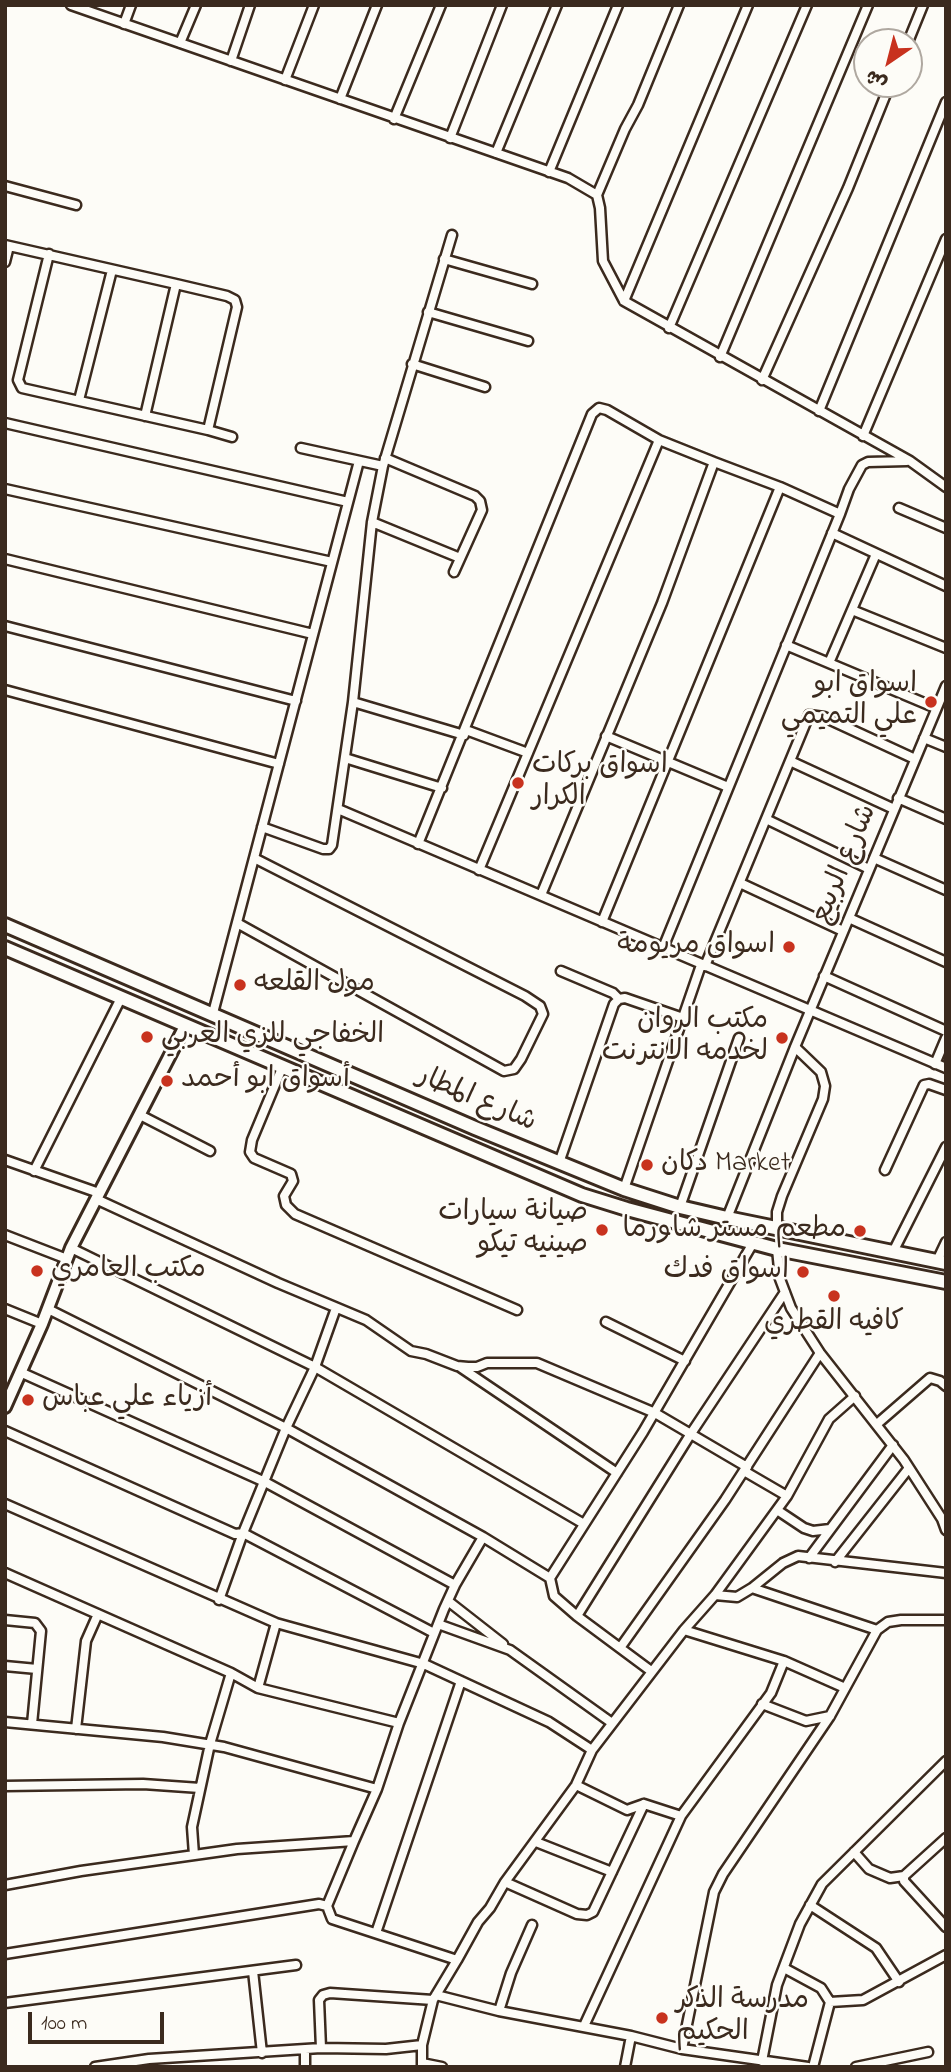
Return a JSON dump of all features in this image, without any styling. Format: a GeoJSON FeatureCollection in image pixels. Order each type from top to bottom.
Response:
{"type":"FeatureCollection","features":[{"type":"Feature","properties":{"kind":"main road","name":"شارع المطار"},"geometry":{"type":"LineString","coordinates":[[5,925],[624,1189],[680,1207],[727,1218],[937,1261]]}},
{"type":"Feature","properties":{"kind":"main road","name":"شارع المطار"},"geometry":{"type":"LineString","coordinates":[[5,948],[582,1195],[777,1249],[946,1282]]}},
{"type":"Feature","properties":{"kind":"main road"},"geometry":{"type":"LineString","coordinates":[[447,1139],[455,1131],[455,1119]]}},
{"type":"Feature","properties":{"kind":"main road"},"geometry":{"type":"LineString","coordinates":[[481,1153],[482,1141],[490,1134]]}},
{"type":"Feature","properties":{"kind":"main road"},"geometry":{"type":"LineString","coordinates":[[922,1278],[937,1261]]}},
{"type":"Feature","properties":{"kind":"street"},"geometry":{"type":"LineString","coordinates":[[71,5],[568,178],[597,195]]}},
{"type":"Feature","properties":{"kind":"street"},"geometry":{"type":"LineString","coordinates":[[124,24],[131,5]]}},
{"type":"Feature","properties":{"kind":"street"},"geometry":{"type":"LineString","coordinates":[[180,43],[196,5]]}},
{"type":"Feature","properties":{"kind":"street"},"geometry":{"type":"LineString","coordinates":[[231,61],[250,5]]}},
{"type":"Feature","properties":{"kind":"street"},"geometry":{"type":"LineString","coordinates":[[285,80],[314,5]]}},
{"type":"Feature","properties":{"kind":"street"},"geometry":{"type":"LineString","coordinates":[[340,99],[377,5]]}},
{"type":"Feature","properties":{"kind":"street"},"geometry":{"type":"LineString","coordinates":[[394,119],[441,5]]}},
{"type":"Feature","properties":{"kind":"street"},"geometry":{"type":"LineString","coordinates":[[450,138],[502,5]]}},
{"type":"Feature","properties":{"kind":"street"},"geometry":{"type":"LineString","coordinates":[[496,153],[557,5]]}},
{"type":"Feature","properties":{"kind":"street"},"geometry":{"type":"LineString","coordinates":[[550,172],[618,5]]}},
{"type":"Feature","properties":{"kind":"street"},"geometry":{"type":"LineString","coordinates":[[679,5],[597,195],[603,261],[624,301],[909,461],[946,487]]}},
{"type":"Feature","properties":{"kind":"street"},"geometry":{"type":"LineString","coordinates":[[624,301],[748,5]]}},
{"type":"Feature","properties":{"kind":"street"},"geometry":{"type":"LineString","coordinates":[[669,328],[807,5]]}},
{"type":"Feature","properties":{"kind":"street"},"geometry":{"type":"LineString","coordinates":[[720,356],[867,5]]}},
{"type":"Feature","properties":{"kind":"street"},"geometry":{"type":"LineString","coordinates":[[914,28],[923,5]]}},
{"type":"Feature","properties":{"kind":"street"},"geometry":{"type":"LineString","coordinates":[[762,380],[848,188],[884,98]]}},
{"type":"Feature","properties":{"kind":"street"},"geometry":{"type":"LineString","coordinates":[[819,411],[946,102]]}},
{"type":"Feature","properties":{"kind":"street"},"geometry":{"type":"LineString","coordinates":[[5,186],[76,205]]}},
{"type":"Feature","properties":{"kind":"street"},"geometry":{"type":"LineString","coordinates":[[262,827],[329,849],[332,845],[354,702],[372,522],[384,462],[452,235]]}},
{"type":"Feature","properties":{"kind":"street"},"geometry":{"type":"LineString","coordinates":[[863,436],[946,239]]}},
{"type":"Feature","properties":{"kind":"street"},"geometry":{"type":"LineString","coordinates":[[5,261],[7,245],[227,296],[234,300],[237,307],[208,430]]}},
{"type":"Feature","properties":{"kind":"street"},"geometry":{"type":"LineString","coordinates":[[49,254],[18,380],[22,387],[232,437]]}},
{"type":"Feature","properties":{"kind":"street"},"geometry":{"type":"LineString","coordinates":[[444,259],[532,284]]}},
{"type":"Feature","properties":{"kind":"street"},"geometry":{"type":"LineString","coordinates":[[79,400],[112,270]]}},
{"type":"Feature","properties":{"kind":"street"},"geometry":{"type":"LineString","coordinates":[[145,416],[176,284]]}},
{"type":"Feature","properties":{"kind":"street"},"geometry":{"type":"LineString","coordinates":[[428,312],[528,341]]}},
{"type":"Feature","properties":{"kind":"street"},"geometry":{"type":"LineString","coordinates":[[412,364],[485,387]]}},
{"type":"Feature","properties":{"kind":"street"},"geometry":{"type":"LineString","coordinates":[[418,844],[592,414],[599,408],[659,440],[780,487],[840,514]]}},
{"type":"Feature","properties":{"kind":"street"},"geometry":{"type":"LineString","coordinates":[[5,423],[348,502]]}},
{"type":"Feature","properties":{"kind":"street"},"geometry":{"type":"LineString","coordinates":[[480,870],[659,440]]}},
{"type":"Feature","properties":{"kind":"street"},"geometry":{"type":"LineString","coordinates":[[301,448],[359,461],[384,462],[475,496],[480,501],[482,510],[454,572]]}},
{"type":"Feature","properties":{"kind":"street"},"geometry":{"type":"LineString","coordinates":[[213,1013],[359,461]]}},
{"type":"Feature","properties":{"kind":"street"},"geometry":{"type":"LineString","coordinates":[[663,948],[849,489],[862,465],[868,462],[909,461]]}},
{"type":"Feature","properties":{"kind":"street"},"geometry":{"type":"LineString","coordinates":[[541,895],[662,603],[714,462]]}},
{"type":"Feature","properties":{"kind":"street"},"geometry":{"type":"LineString","coordinates":[[602,922],[780,487]]}},
{"type":"Feature","properties":{"kind":"street"},"geometry":{"type":"LineString","coordinates":[[5,489],[332,562]]}},
{"type":"Feature","properties":{"kind":"street"},"geometry":{"type":"LineString","coordinates":[[899,508],[946,528]]}},
{"type":"Feature","properties":{"kind":"street"},"geometry":{"type":"LineString","coordinates":[[372,522],[460,558]]}},
{"type":"Feature","properties":{"kind":"street"},"geometry":{"type":"LineString","coordinates":[[832,533],[946,586]]}},
{"type":"Feature","properties":{"kind":"street"},"geometry":{"type":"LineString","coordinates":[[829,663],[876,554]]}},
{"type":"Feature","properties":{"kind":"street"},"geometry":{"type":"LineString","coordinates":[[5,559],[313,634]]}},
{"type":"Feature","properties":{"kind":"street"},"geometry":{"type":"LineString","coordinates":[[852,610],[946,648]]}},
{"type":"Feature","properties":{"kind":"street"},"geometry":{"type":"LineString","coordinates":[[5,626],[296,701]]}},
{"type":"Feature","properties":{"kind":"street"},"geometry":{"type":"LineString","coordinates":[[786,645],[936,708]]}},
{"type":"Feature","properties":{"kind":"street","name":"شارع الربيع"},"geometry":{"type":"LineString","coordinates":[[727,1218],[824,976],[946,685]]}},
{"type":"Feature","properties":{"kind":"street"},"geometry":{"type":"LineString","coordinates":[[5,690],[279,764]]}},
{"type":"Feature","properties":{"kind":"street"},"geometry":{"type":"LineString","coordinates":[[354,702],[528,753]]}},
{"type":"Feature","properties":{"kind":"street"},"geometry":{"type":"LineString","coordinates":[[624,1189],[703,966],[809,715],[815,715],[915,759]]}},
{"type":"Feature","properties":{"kind":"street"},"geometry":{"type":"LineString","coordinates":[[606,736],[728,787]]}},
{"type":"Feature","properties":{"kind":"street"},"geometry":{"type":"LineString","coordinates":[[924,737],[946,747]]}},
{"type":"Feature","properties":{"kind":"street"},"geometry":{"type":"LineString","coordinates":[[345,758],[442,788]]}},
{"type":"Feature","properties":{"kind":"street"},"geometry":{"type":"LineString","coordinates":[[790,761],[894,809]]}},
{"type":"Feature","properties":{"kind":"street"},"geometry":{"type":"LineString","coordinates":[[898,798],[946,819]]}},
{"type":"Feature","properties":{"kind":"street"},"geometry":{"type":"LineString","coordinates":[[338,809],[946,1068]]}},
{"type":"Feature","properties":{"kind":"street"},"geometry":{"type":"LineString","coordinates":[[766,819],[869,869]]}},
{"type":"Feature","properties":{"kind":"street"},"geometry":{"type":"LineString","coordinates":[[237,923],[504,1071],[514,1069],[521,1059],[543,1014],[541,1006],[525,996],[254,858]]}},
{"type":"Feature","properties":{"kind":"street"},"geometry":{"type":"LineString","coordinates":[[874,858],[946,890]]}},
{"type":"Feature","properties":{"kind":"street"},"geometry":{"type":"LineString","coordinates":[[740,883],[843,931]]}},
{"type":"Feature","properties":{"kind":"street"},"geometry":{"type":"LineString","coordinates":[[849,918],[946,962]]}},
{"type":"Feature","properties":{"kind":"street"},"geometry":{"type":"LineString","coordinates":[[561,971],[613,993],[619,999]]}},
{"type":"Feature","properties":{"kind":"street"},"geometry":{"type":"LineString","coordinates":[[824,976],[946,1031]]}},
{"type":"Feature","properties":{"kind":"street"},"geometry":{"type":"LineString","coordinates":[[34,1171],[121,998]]}},
{"type":"Feature","properties":{"kind":"street"},"geometry":{"type":"LineString","coordinates":[[559,1163],[614,1004],[625,998],[683,1018]]}},
{"type":"Feature","properties":{"kind":"street"},"geometry":{"type":"LineString","coordinates":[[5,1407],[10,1384],[20,1372],[42,1324],[69,1254],[185,1026]]}},
{"type":"Feature","properties":{"kind":"street"},"geometry":{"type":"LineString","coordinates":[[680,1207],[739,1038]]}},
{"type":"Feature","properties":{"kind":"street"},"geometry":{"type":"LineString","coordinates":[[935,1064],[946,1038]]}},
{"type":"Feature","properties":{"kind":"street"},"geometry":{"type":"LineString","coordinates":[[777,1229],[777,1212],[782,1196],[823,1099],[825,1086],[821,1072],[795,1047]]}},
{"type":"Feature","properties":{"kind":"street"},"geometry":{"type":"LineString","coordinates":[[282,1068],[252,1140],[250,1152],[254,1158],[291,1174],[293,1181],[284,1196],[286,1205],[295,1214],[517,1310]]}},
{"type":"Feature","properties":{"kind":"street"},"geometry":{"type":"LineString","coordinates":[[885,1170],[924,1085],[946,1090]]}},
{"type":"Feature","properties":{"kind":"street"},"geometry":{"type":"LineString","coordinates":[[140,1115],[210,1151]]}},
{"type":"Feature","properties":{"kind":"street"},"geometry":{"type":"LineString","coordinates":[[893,1252],[946,1147]]}},
{"type":"Feature","properties":{"kind":"street"},"geometry":{"type":"LineString","coordinates":[[5,1160],[97,1196],[366,1320],[411,1351],[457,1366],[617,1473]]}},
{"type":"Feature","properties":{"kind":"street"},"geometry":{"type":"LineString","coordinates":[[5,1235],[69,1254],[315,1367],[584,1524]]}},
{"type":"Feature","properties":{"kind":"street"},"geometry":{"type":"LineString","coordinates":[[937,1261],[946,1242]]}},
{"type":"Feature","properties":{"kind":"street"},"geometry":{"type":"LineString","coordinates":[[651,1671],[554,1596],[550,1577],[655,1413],[753,1243]]}},
{"type":"Feature","properties":{"kind":"street"},"geometry":{"type":"LineString","coordinates":[[777,1249],[780,1279],[792,1308],[820,1353],[909,1468],[945,1528]]}},
{"type":"Feature","properties":{"kind":"street"},"geometry":{"type":"LineString","coordinates":[[577,1616],[690,1435],[785,1292]]}},
{"type":"Feature","properties":{"kind":"street"},"geometry":{"type":"LineString","coordinates":[[219,1600],[243,1533],[286,1428],[315,1367],[336,1308]]}},
{"type":"Feature","properties":{"kind":"street"},"geometry":{"type":"LineString","coordinates":[[5,1309],[42,1324]]}},
{"type":"Feature","properties":{"kind":"street"},"geometry":{"type":"LineString","coordinates":[[48,1309],[286,1428],[550,1577]]}},
{"type":"Feature","properties":{"kind":"street"},"geometry":{"type":"LineString","coordinates":[[606,1322],[685,1361]]}},
{"type":"Feature","properties":{"kind":"street"},"geometry":{"type":"LineString","coordinates":[[620,1648],[745,1469],[820,1353]]}},
{"type":"Feature","properties":{"kind":"street"},"geometry":{"type":"LineString","coordinates":[[457,1366],[537,1363],[655,1413],[786,1496]]}},
{"type":"Feature","properties":{"kind":"street"},"geometry":{"type":"LineString","coordinates":[[20,1372],[265,1482],[455,1585]]}},
{"type":"Feature","properties":{"kind":"street"},"geometry":{"type":"LineString","coordinates":[[877,1424],[930,1378],[946,1386]]}},
{"type":"Feature","properties":{"kind":"street"},"geometry":{"type":"LineString","coordinates":[[442,2067],[422,2065],[422,2045],[434,1997],[478,1922],[576,1785],[593,1750],[612,1723],[715,1594],[777,1510],[829,1419],[855,1396]]}},
{"type":"Feature","properties":{"kind":"street"},"geometry":{"type":"LineString","coordinates":[[5,1432],[234,1534],[243,1533],[436,1628],[510,1650]]}},
{"type":"Feature","properties":{"kind":"street"},"geometry":{"type":"LineString","coordinates":[[809,1558],[893,1445]]}},
{"type":"Feature","properties":{"kind":"street"},"geometry":{"type":"LineString","coordinates":[[835,1562],[909,1468]]}},
{"type":"Feature","properties":{"kind":"street"},"geometry":{"type":"LineString","coordinates":[[5,1504],[276,1623],[424,1664],[548,1722],[593,1750]]}},
{"type":"Feature","properties":{"kind":"street"},"geometry":{"type":"LineString","coordinates":[[777,1510],[804,1528],[813,1531],[830,1529]]}},
{"type":"Feature","properties":{"kind":"street"},"geometry":{"type":"LineString","coordinates":[[457,1961],[332,1919],[327,1906],[377,1789],[436,1628],[455,1585],[483,1537]]}},
{"type":"Feature","properties":{"kind":"street"},"geometry":{"type":"LineString","coordinates":[[715,1594],[737,1597],[798,1556],[946,1573]]}},
{"type":"Feature","properties":{"kind":"street"},"geometry":{"type":"LineString","coordinates":[[5,1573],[231,1673],[258,1688],[399,1723]]}},
{"type":"Feature","properties":{"kind":"street"},"geometry":{"type":"LineString","coordinates":[[752,1588],[877,1630]]}},
{"type":"Feature","properties":{"kind":"street"},"geometry":{"type":"LineString","coordinates":[[448,1601],[510,1650],[612,1723]]}},
{"type":"Feature","properties":{"kind":"street"},"geometry":{"type":"LineString","coordinates":[[76,1728],[86,1641],[97,1614]]}},
{"type":"Feature","properties":{"kind":"street"},"geometry":{"type":"LineString","coordinates":[[5,1620],[35,1623],[40,1626],[32,1724]]}},
{"type":"Feature","properties":{"kind":"street"},"geometry":{"type":"LineString","coordinates":[[682,2049],[714,1892],[723,1874],[830,1716],[877,1630],[888,1622],[901,1620],[946,1620]]}},
{"type":"Feature","properties":{"kind":"street"},"geometry":{"type":"LineString","coordinates":[[258,1688],[276,1623]]}},
{"type":"Feature","properties":{"kind":"street"},"geometry":{"type":"LineString","coordinates":[[684,1630],[784,1661],[845,1688]]}},
{"type":"Feature","properties":{"kind":"street"},"geometry":{"type":"LineString","coordinates":[[584,2026],[681,1816],[771,1693],[784,1661]]}},
{"type":"Feature","properties":{"kind":"street"},"geometry":{"type":"LineString","coordinates":[[5,1666],[37,1669]]}},
{"type":"Feature","properties":{"kind":"street"},"geometry":{"type":"LineString","coordinates":[[194,1855],[192,1827],[210,1744],[231,1673]]}},
{"type":"Feature","properties":{"kind":"street"},"geometry":{"type":"LineString","coordinates":[[376,1934],[461,1681]]}},
{"type":"Feature","properties":{"kind":"street"},"geometry":{"type":"LineString","coordinates":[[762,1704],[806,1721],[830,1716]]}},
{"type":"Feature","properties":{"kind":"street"},"geometry":{"type":"LineString","coordinates":[[5,1722],[210,1744],[377,1789]]}},
{"type":"Feature","properties":{"kind":"street"},"geometry":{"type":"LineString","coordinates":[[759,2063],[777,1985],[800,1924],[822,1884],[946,1761]]}},
{"type":"Feature","properties":{"kind":"street"},"geometry":{"type":"LineString","coordinates":[[5,1786],[144,1784],[200,1788]]}},
{"type":"Feature","properties":{"kind":"street"},"geometry":{"type":"LineString","coordinates":[[576,1785],[626,1810],[644,1804],[681,1816]]}},
{"type":"Feature","properties":{"kind":"street"},"geometry":{"type":"LineString","coordinates":[[505,1882],[577,1914],[587,1915],[593,1912],[644,1804]]}},
{"type":"Feature","properties":{"kind":"street"},"geometry":{"type":"LineString","coordinates":[[854,1852],[869,1869],[890,1878],[904,1876],[946,1838]]}},
{"type":"Feature","properties":{"kind":"street"},"geometry":{"type":"LineString","coordinates":[[5,1885],[81,1871],[237,1849],[355,1841]]}},
{"type":"Feature","properties":{"kind":"street"},"geometry":{"type":"LineString","coordinates":[[536,1842],[612,1872]]}},
{"type":"Feature","properties":{"kind":"street"},"geometry":{"type":"LineString","coordinates":[[904,1876],[907,1885],[946,1927]]}},
{"type":"Feature","properties":{"kind":"street"},"geometry":{"type":"LineString","coordinates":[[5,1954],[319,1904],[327,1906]]}},
{"type":"Feature","properties":{"kind":"street"},"geometry":{"type":"LineString","coordinates":[[810,1905],[876,1948],[899,1982]]}},
{"type":"Feature","properties":{"kind":"street"},"geometry":{"type":"LineString","coordinates":[[499,2011],[511,1973],[533,1925]]}},
{"type":"Feature","properties":{"kind":"street"},"geometry":{"type":"LineString","coordinates":[[830,2001],[863,2000],[946,1955]]}},
{"type":"Feature","properties":{"kind":"street"},"geometry":{"type":"LineString","coordinates":[[5,2003],[296,1965]]}},
{"type":"Feature","properties":{"kind":"street"},"geometry":{"type":"LineString","coordinates":[[783,1968],[821,1988],[830,2001]]}},
{"type":"Feature","properties":{"kind":"street"},"geometry":{"type":"LineString","coordinates":[[253,1970],[262,2053]]}},
{"type":"Feature","properties":{"kind":"street"},"geometry":{"type":"LineString","coordinates":[[321,2048],[319,2000],[323,1995],[330,1993],[434,1997],[584,2026],[682,2049],[759,2063],[810,2067],[830,2001]]}},
{"type":"Feature","properties":{"kind":"street"},"geometry":{"type":"LineString","coordinates":[[625,2067],[631,2036]]}},
{"type":"Feature","properties":{"kind":"street"},"geometry":{"type":"LineString","coordinates":[[95,2067],[321,2048],[386,2049],[422,2045]]}},
{"type":"Feature","properties":{"kind":"street"},"geometry":{"type":"LineString","coordinates":[[305,2050],[305,2067]]}},
{"type":"Feature","properties":{"kind":"street"},"geometry":{"type":"LineString","coordinates":[[856,2067],[928,2052]]}},
{"type":"Feature","properties":{"kind":"place","name":"اسواق ابو علي التميمي"},"geometry":{"type":"Point","coordinates":[931,702]}},
{"type":"Feature","properties":{"kind":"place","name":"اسواق بركات الكرار"},"geometry":{"type":"Point","coordinates":[518,783]}},
{"type":"Feature","properties":{"kind":"place","name":"اسواق مريومة"},"geometry":{"type":"Point","coordinates":[789,947]}},
{"type":"Feature","properties":{"kind":"place","name":"مول القلعه"},"geometry":{"type":"Point","coordinates":[240,985]}},
{"type":"Feature","properties":{"kind":"place","name":"الخفاجي للزي العربي"},"geometry":{"type":"Point","coordinates":[147,1037]}},
{"type":"Feature","properties":{"kind":"place","name":"مكتب الروان لخدمه الانترنت"},"geometry":{"type":"Point","coordinates":[782,1038]}},
{"type":"Feature","properties":{"kind":"place","name":"أسواق ابو أحمد"},"geometry":{"type":"Point","coordinates":[167,1081]}},
{"type":"Feature","properties":{"kind":"place","name":"دكان Market"},"geometry":{"type":"Point","coordinates":[647,1165]}},
{"type":"Feature","properties":{"kind":"place","name":"صيانة سيارات صينيه تيكو"},"geometry":{"type":"Point","coordinates":[602,1230]}},
{"type":"Feature","properties":{"kind":"place","name":"مطعم مستر شاورما"},"geometry":{"type":"Point","coordinates":[860,1231]}},
{"type":"Feature","properties":{"kind":"place","name":"مكتب العامري"},"geometry":{"type":"Point","coordinates":[37,1271]}},
{"type":"Feature","properties":{"kind":"place","name":"اسواق فدك"},"geometry":{"type":"Point","coordinates":[803,1272]}},
{"type":"Feature","properties":{"kind":"place","name":"كافيه القطري"},"geometry":{"type":"Point","coordinates":[834,1296]}},
{"type":"Feature","properties":{"kind":"place","name":"أزياء علي عباس"},"geometry":{"type":"Point","coordinates":[28,1400]}},
{"type":"Feature","properties":{"kind":"place","name":"مدرسة الذكر الحكيم"},"geometry":{"type":"Point","coordinates":[662,2018]}}]}
